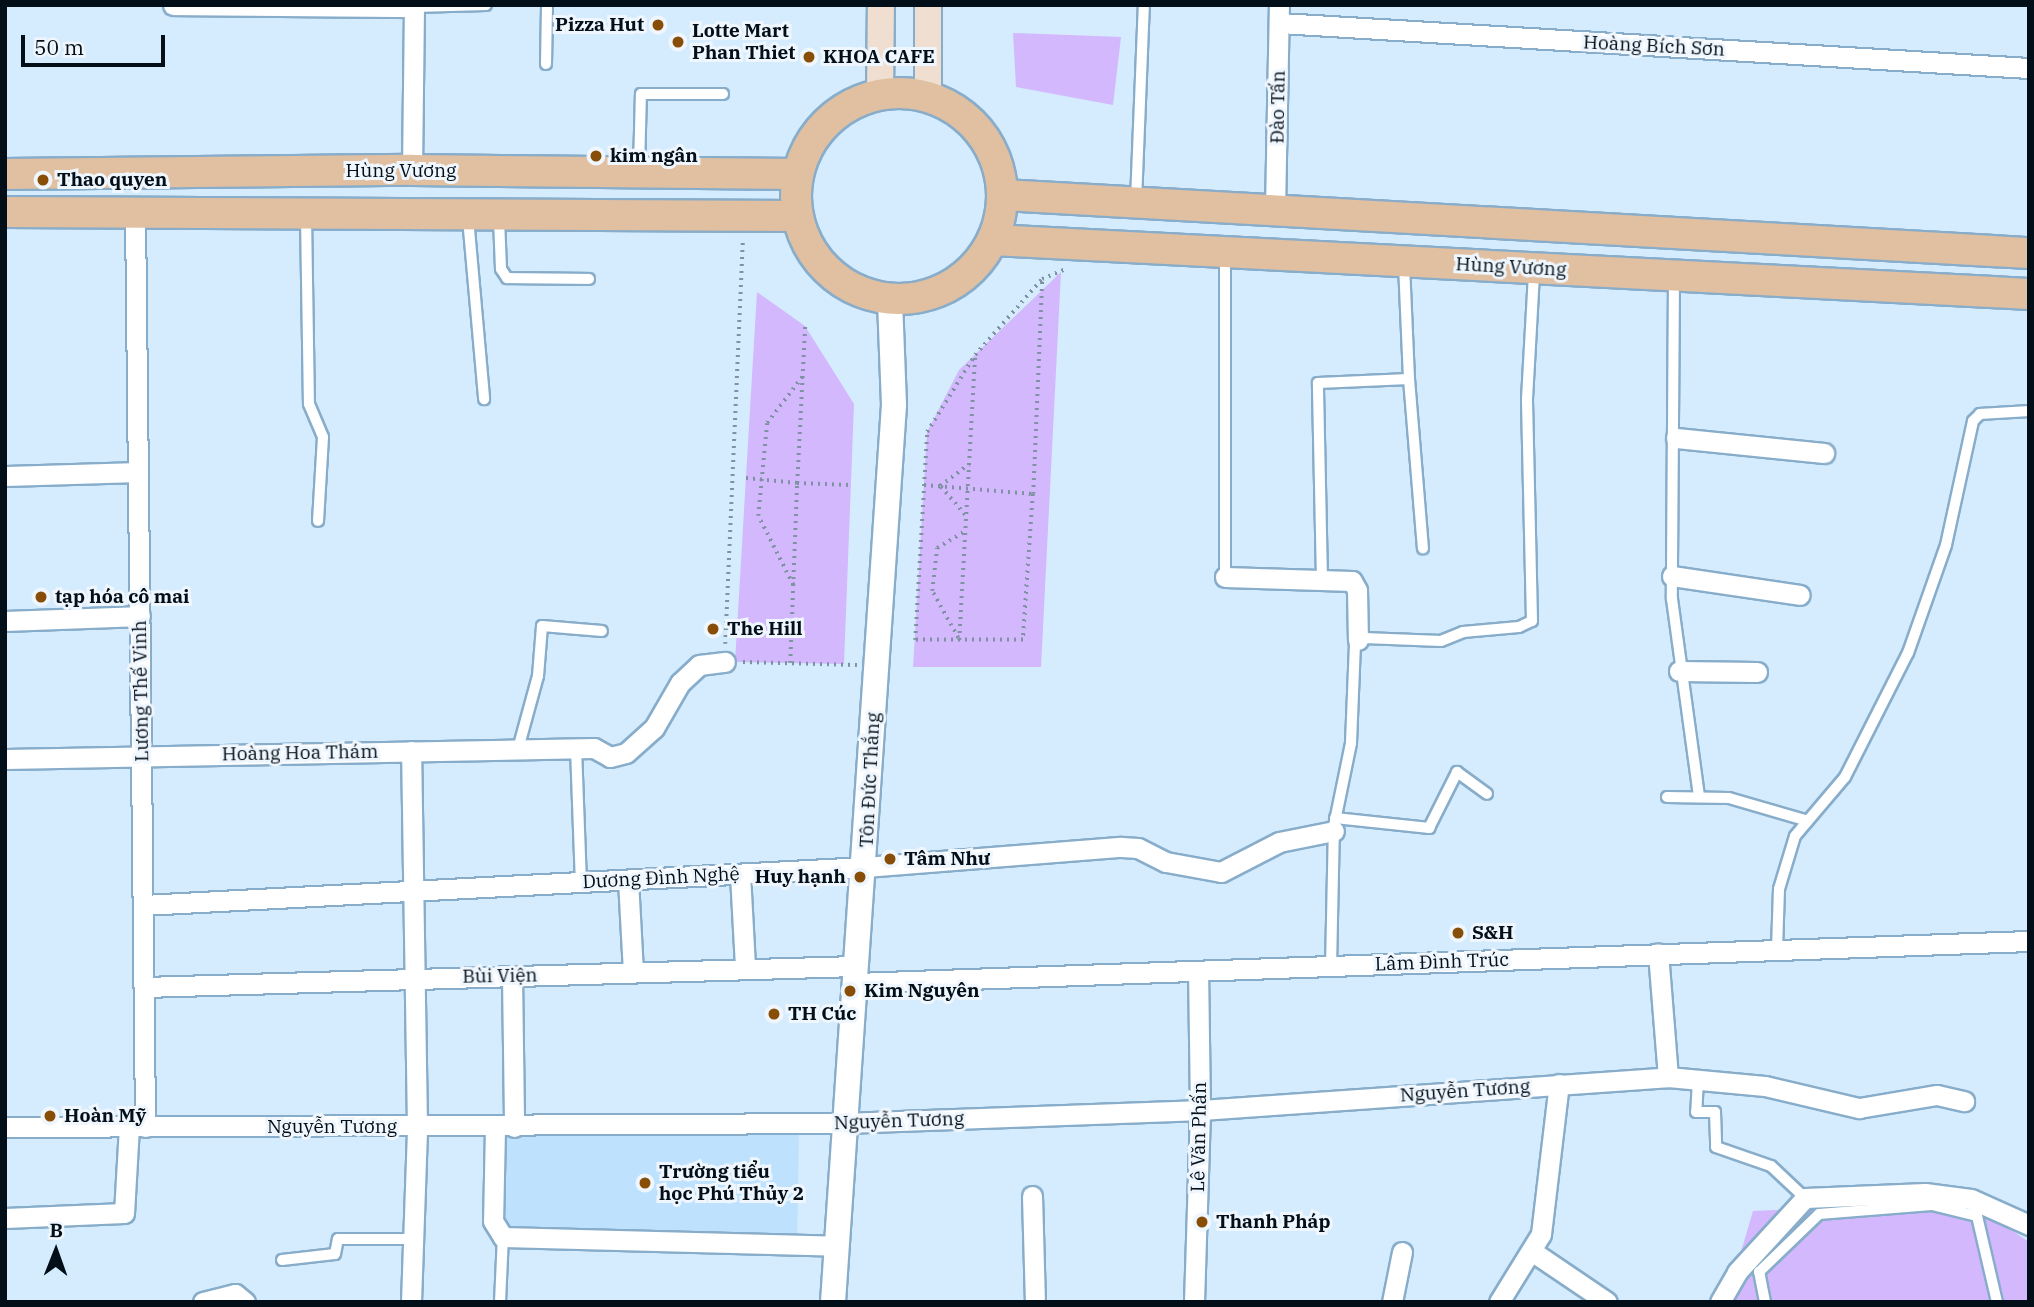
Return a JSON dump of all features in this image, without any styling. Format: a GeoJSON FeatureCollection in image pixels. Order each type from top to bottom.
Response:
{"type":"FeatureCollection","features":[{"type":"Feature","properties":{"kind":"main road"},"geometry":{"type":"LineString","coordinates":[[880,94],[881,5]]}},
{"type":"Feature","properties":{"kind":"main road"},"geometry":{"type":"LineString","coordinates":[[928,5],[928,97]]}},
{"type":"Feature","properties":{"kind":"main road"},"geometry":{"type":"LineString","coordinates":[[880,94],[928,97],[952,107],[989,144],[1003,195],[993,240],[976,266],[951,286],[922,298],[890,300],[857,292],[829,274],[808,247],[796,216],[797,174],[808,146],[826,122],[851,104],[880,94]]}},
{"type":"Feature","properties":{"kind":"main road","name":"Hùng Vương"},"geometry":{"type":"LineString","coordinates":[[5,174],[412,170],[797,174]]}},
{"type":"Feature","properties":{"kind":"main road"},"geometry":{"type":"LineString","coordinates":[[1003,195],[2029,253]]}},
{"type":"Feature","properties":{"kind":"main road"},"geometry":{"type":"LineString","coordinates":[[5,212],[796,216]]}},
{"type":"Feature","properties":{"kind":"main road"},"geometry":{"type":"LineString","coordinates":[[1674,275],[1675,232]]}},
{"type":"Feature","properties":{"kind":"main road","name":"Hùng Vương"},"geometry":{"type":"LineString","coordinates":[[993,240],[2029,294]]}},
{"type":"Feature","properties":{"kind":"street"},"geometry":{"type":"LineString","coordinates":[[173,5],[414,6],[412,170]]}},
{"type":"Feature","properties":{"kind":"street","name":"Hoàng Bích Sơn"},"geometry":{"type":"LineString","coordinates":[[1279,14],[2029,68]]}},
{"type":"Feature","properties":{"kind":"street","name":"Đào Tấn"},"geometry":{"type":"LineString","coordinates":[[1275,209],[1279,14]]}},
{"type":"Feature","properties":{"kind":"street","name":"Lương Thế Vinh"},"geometry":{"type":"LineString","coordinates":[[5,1218],[124,1213],[137,1127],[144,987],[135,212]]}},
{"type":"Feature","properties":{"kind":"street","name":"Tôn Đức Thắng"},"geometry":{"type":"LineString","coordinates":[[833,1302],[865,867],[894,405],[890,300]]}},
{"type":"Feature","properties":{"kind":"street"},"geometry":{"type":"LineString","coordinates":[[1676,438],[1824,453]]}},
{"type":"Feature","properties":{"kind":"street"},"geometry":{"type":"LineString","coordinates":[[5,476],[138,472]]}},
{"type":"Feature","properties":{"kind":"street"},"geometry":{"type":"LineString","coordinates":[[1672,576],[1800,595]]}},
{"type":"Feature","properties":{"kind":"street"},"geometry":{"type":"LineString","coordinates":[[1225,577],[1322,580],[1356,584],[1358,640]]}},
{"type":"Feature","properties":{"kind":"street"},"geometry":{"type":"LineString","coordinates":[[5,621],[140,616]]}},
{"type":"Feature","properties":{"kind":"street","name":"Hoàng Hoa Thám"},"geometry":{"type":"LineString","coordinates":[[5,759],[585,748],[610,757],[626,753],[654,728],[680,683],[699,665],[725,662]]}},
{"type":"Feature","properties":{"kind":"street"},"geometry":{"type":"LineString","coordinates":[[1679,671],[1756,672]]}},
{"type":"Feature","properties":{"kind":"street"},"geometry":{"type":"LineString","coordinates":[[411,751],[417,1127],[411,1302]]}},
{"type":"Feature","properties":{"kind":"street","name":"Dương Đình Nghệ"},"geometry":{"type":"LineString","coordinates":[[143,905],[415,893],[865,867],[1121,847],[1138,848],[1166,862],[1221,872],[1279,842],[1335,824]]}},
{"type":"Feature","properties":{"kind":"street"},"geometry":{"type":"LineString","coordinates":[[740,874],[746,967]]}},
{"type":"Feature","properties":{"kind":"street"},"geometry":{"type":"LineString","coordinates":[[628,880],[633,972]]}},
{"type":"Feature","properties":{"kind":"street","name":"Lâm Đình Trúc"},"geometry":{"type":"LineString","coordinates":[[857,975],[1198,973],[1658,953],[2029,941]]}},
{"type":"Feature","properties":{"kind":"street"},"geometry":{"type":"LineString","coordinates":[[1658,953],[1668,1077]]}},
{"type":"Feature","properties":{"kind":"street","name":"Bùi Viện"},"geometry":{"type":"LineString","coordinates":[[144,987],[746,967],[857,975]]}},
{"type":"Feature","properties":{"kind":"street","name":"Lê Văn Phấn"},"geometry":{"type":"LineString","coordinates":[[1194,1302],[1200,1110],[1198,973]]}},
{"type":"Feature","properties":{"kind":"street"},"geometry":{"type":"LineString","coordinates":[[512,976],[504,1128],[493,1221],[503,1237],[837,1246]]}},
{"type":"Feature","properties":{"kind":"street","name":"Nguyễn Tương"},"geometry":{"type":"LineString","coordinates":[[5,1127],[504,1128],[846,1123],[1200,1110],[1668,1077],[1765,1086],[1859,1108],[1937,1095],[1965,1101]]}},
{"type":"Feature","properties":{"kind":"street"},"geometry":{"type":"LineString","coordinates":[[1499,1302],[1533,1252],[1544,1217],[1559,1084]]}},
{"type":"Feature","properties":{"kind":"street"},"geometry":{"type":"LineString","coordinates":[[1720,1302],[1737,1272],[1805,1198],[1925,1193],[1971,1199],[2029,1225]]}},
{"type":"Feature","properties":{"kind":"street"},"geometry":{"type":"LineString","coordinates":[[1032,1196],[1035,1302]]}},
{"type":"Feature","properties":{"kind":"street"},"geometry":{"type":"LineString","coordinates":[[1392,1302],[1402,1252]]}},
{"type":"Feature","properties":{"kind":"street"},"geometry":{"type":"LineString","coordinates":[[1533,1252],[1607,1302]]}},
{"type":"Feature","properties":{"kind":"street"},"geometry":{"type":"LineString","coordinates":[[204,1302],[235,1294],[245,1302]]}},
{"type":"Feature","properties":{"kind":"lane"},"geometry":{"type":"LineString","coordinates":[[414,6],[486,5]]}},
{"type":"Feature","properties":{"kind":"lane"},"geometry":{"type":"LineString","coordinates":[[546,64],[547,5]]}},
{"type":"Feature","properties":{"kind":"lane"},"geometry":{"type":"LineString","coordinates":[[1136,202],[1144,5]]}},
{"type":"Feature","properties":{"kind":"lane"},"geometry":{"type":"LineString","coordinates":[[639,172],[641,94],[723,94]]}},
{"type":"Feature","properties":{"kind":"lane"},"geometry":{"type":"LineString","coordinates":[[306,213],[309,404],[323,437],[318,521]]}},
{"type":"Feature","properties":{"kind":"lane"},"geometry":{"type":"LineString","coordinates":[[468,214],[484,400]]}},
{"type":"Feature","properties":{"kind":"lane"},"geometry":{"type":"LineString","coordinates":[[499,215],[502,269],[507,278],[589,279]]}},
{"type":"Feature","properties":{"kind":"lane"},"geometry":{"type":"LineString","coordinates":[[1225,252],[1225,577]]}},
{"type":"Feature","properties":{"kind":"lane"},"geometry":{"type":"LineString","coordinates":[[1404,262],[1409,379],[1423,548]]}},
{"type":"Feature","properties":{"kind":"lane"},"geometry":{"type":"LineString","coordinates":[[1331,967],[1335,824],[1351,743],[1358,640],[1441,641],[1463,632],[1519,627],[1532,621],[1527,399],[1534,268]]}},
{"type":"Feature","properties":{"kind":"lane"},"geometry":{"type":"LineString","coordinates":[[1674,275],[1676,438],[1672,576],[1679,671],[1693,732],[1699,797]]}},
{"type":"Feature","properties":{"kind":"lane"},"geometry":{"type":"LineString","coordinates":[[1322,580],[1318,383],[1409,379]]}},
{"type":"Feature","properties":{"kind":"lane"},"geometry":{"type":"LineString","coordinates":[[1777,949],[1779,889],[1786,860],[1795,836],[1845,777],[1908,653],[1946,545],[1973,421],[1980,414],[2029,411]]}},
{"type":"Feature","properties":{"kind":"lane"},"geometry":{"type":"LineString","coordinates":[[518,749],[538,676],[542,626],[602,631]]}},
{"type":"Feature","properties":{"kind":"lane"},"geometry":{"type":"LineString","coordinates":[[580,883],[585,748]]}},
{"type":"Feature","properties":{"kind":"lane"},"geometry":{"type":"LineString","coordinates":[[1335,824],[1429,828],[1457,772],[1487,794]]}},
{"type":"Feature","properties":{"kind":"lane"},"geometry":{"type":"LineString","coordinates":[[1667,797],[1729,798],[1808,821]]}},
{"type":"Feature","properties":{"kind":"lane"},"geometry":{"type":"LineString","coordinates":[[1698,1078],[1696,1112],[1715,1112],[1716,1147],[1771,1166],[1805,1198]]}},
{"type":"Feature","properties":{"kind":"lane"},"geometry":{"type":"LineString","coordinates":[[1765,1302],[1759,1272],[1819,1214],[1933,1205],[1977,1216],[1997,1302]]}},
{"type":"Feature","properties":{"kind":"lane"},"geometry":{"type":"LineString","coordinates":[[500,1302],[503,1237]]}},
{"type":"Feature","properties":{"kind":"lane"},"geometry":{"type":"LineString","coordinates":[[282,1260],[335,1254],[338,1240],[412,1238]]}},
{"type":"Feature","properties":{"kind":"path"},"geometry":{"type":"LineString","coordinates":[[744,216],[725,662],[877,665]]}},
{"type":"Feature","properties":{"kind":"path"},"geometry":{"type":"LineString","coordinates":[[1042,279],[1033,494],[1023,640],[915,640],[927,432],[975,355],[1042,279],[1076,265]]}},
{"type":"Feature","properties":{"kind":"path"},"geometry":{"type":"LineString","coordinates":[[790,663],[805,326]]}},
{"type":"Feature","properties":{"kind":"path"},"geometry":{"type":"LineString","coordinates":[[959,640],[975,355]]}},
{"type":"Feature","properties":{"kind":"path"},"geometry":{"type":"LineString","coordinates":[[793,585],[758,516],[766,423],[802,377]]}},
{"type":"Feature","properties":{"kind":"path"},"geometry":{"type":"LineString","coordinates":[[940,486],[969,464]]}},
{"type":"Feature","properties":{"kind":"path"},"geometry":{"type":"LineString","coordinates":[[746,478],[850,485]]}},
{"type":"Feature","properties":{"kind":"path"},"geometry":{"type":"LineString","coordinates":[[924,485],[1033,494]]}},
{"type":"Feature","properties":{"kind":"path"},"geometry":{"type":"LineString","coordinates":[[940,486],[966,517]]}},
{"type":"Feature","properties":{"kind":"path"},"geometry":{"type":"LineString","coordinates":[[959,640],[932,591],[937,548],[965,531]]}},
{"type":"Feature","properties":{"kind":"shaded area"},"geometry":{"type":"Polygon","coordinates":[[[1013,33],[1121,37],[1113,105],[1016,87],[1013,33]]]}},
{"type":"Feature","properties":{"kind":"shaded area"},"geometry":{"type":"Polygon","coordinates":[[[1061,272],[1041,667],[913,667],[927,432],[959,370],[1061,272]]]}},
{"type":"Feature","properties":{"kind":"shaded area"},"geometry":{"type":"Polygon","coordinates":[[[757,292],[805,326],[854,404],[844,664],[735,662],[757,292]]]}},
{"type":"Feature","properties":{"kind":"shaded area","name":"Trường tiểu học Phú Thủy 2"},"geometry":{"type":"Polygon","coordinates":[[[493,1129],[799,1134],[797,1242],[491,1237],[493,1129]]]}},
{"type":"Feature","properties":{"kind":"shaded area"},"geometry":{"type":"Polygon","coordinates":[[[1943,1202],[1987,1214],[2029,1242],[2029,1302],[1726,1302],[1753,1211],[1943,1202]]]}},
{"type":"Feature","properties":{"kind":"place","name":"Pizza Hut"},"geometry":{"type":"Point","coordinates":[658,25]}},
{"type":"Feature","properties":{"kind":"place","name":"Lotte Mart Phan Thiet"},"geometry":{"type":"Point","coordinates":[678,42]}},
{"type":"Feature","properties":{"kind":"place","name":"KHOA CAFE"},"geometry":{"type":"Point","coordinates":[809,57]}},
{"type":"Feature","properties":{"kind":"place","name":"kim ngân"},"geometry":{"type":"Point","coordinates":[596,156]}},
{"type":"Feature","properties":{"kind":"place","name":"Thao quyen"},"geometry":{"type":"Point","coordinates":[43,180]}},
{"type":"Feature","properties":{"kind":"place","name":"tạp hóa cô mai"},"geometry":{"type":"Point","coordinates":[41,597]}},
{"type":"Feature","properties":{"kind":"place","name":"The Hill"},"geometry":{"type":"Point","coordinates":[713,629]}},
{"type":"Feature","properties":{"kind":"place","name":"Tâm Như"},"geometry":{"type":"Point","coordinates":[890,859]}},
{"type":"Feature","properties":{"kind":"place","name":"Huy hạnh"},"geometry":{"type":"Point","coordinates":[860,877]}},
{"type":"Feature","properties":{"kind":"place","name":"S&H"},"geometry":{"type":"Point","coordinates":[1458,933]}},
{"type":"Feature","properties":{"kind":"place","name":"Kim Nguyên"},"geometry":{"type":"Point","coordinates":[850,991]}},
{"type":"Feature","properties":{"kind":"place","name":"TH Cúc"},"geometry":{"type":"Point","coordinates":[774,1014]}},
{"type":"Feature","properties":{"kind":"place","name":"Hoàn Mỹ"},"geometry":{"type":"Point","coordinates":[50,1116]}},
{"type":"Feature","properties":{"kind":"place","name":"Trường tiểu học Phú Thủy 2"},"geometry":{"type":"Point","coordinates":[645,1183]}},
{"type":"Feature","properties":{"kind":"place","name":"Thanh Pháp"},"geometry":{"type":"Point","coordinates":[1202,1222]}}]}
